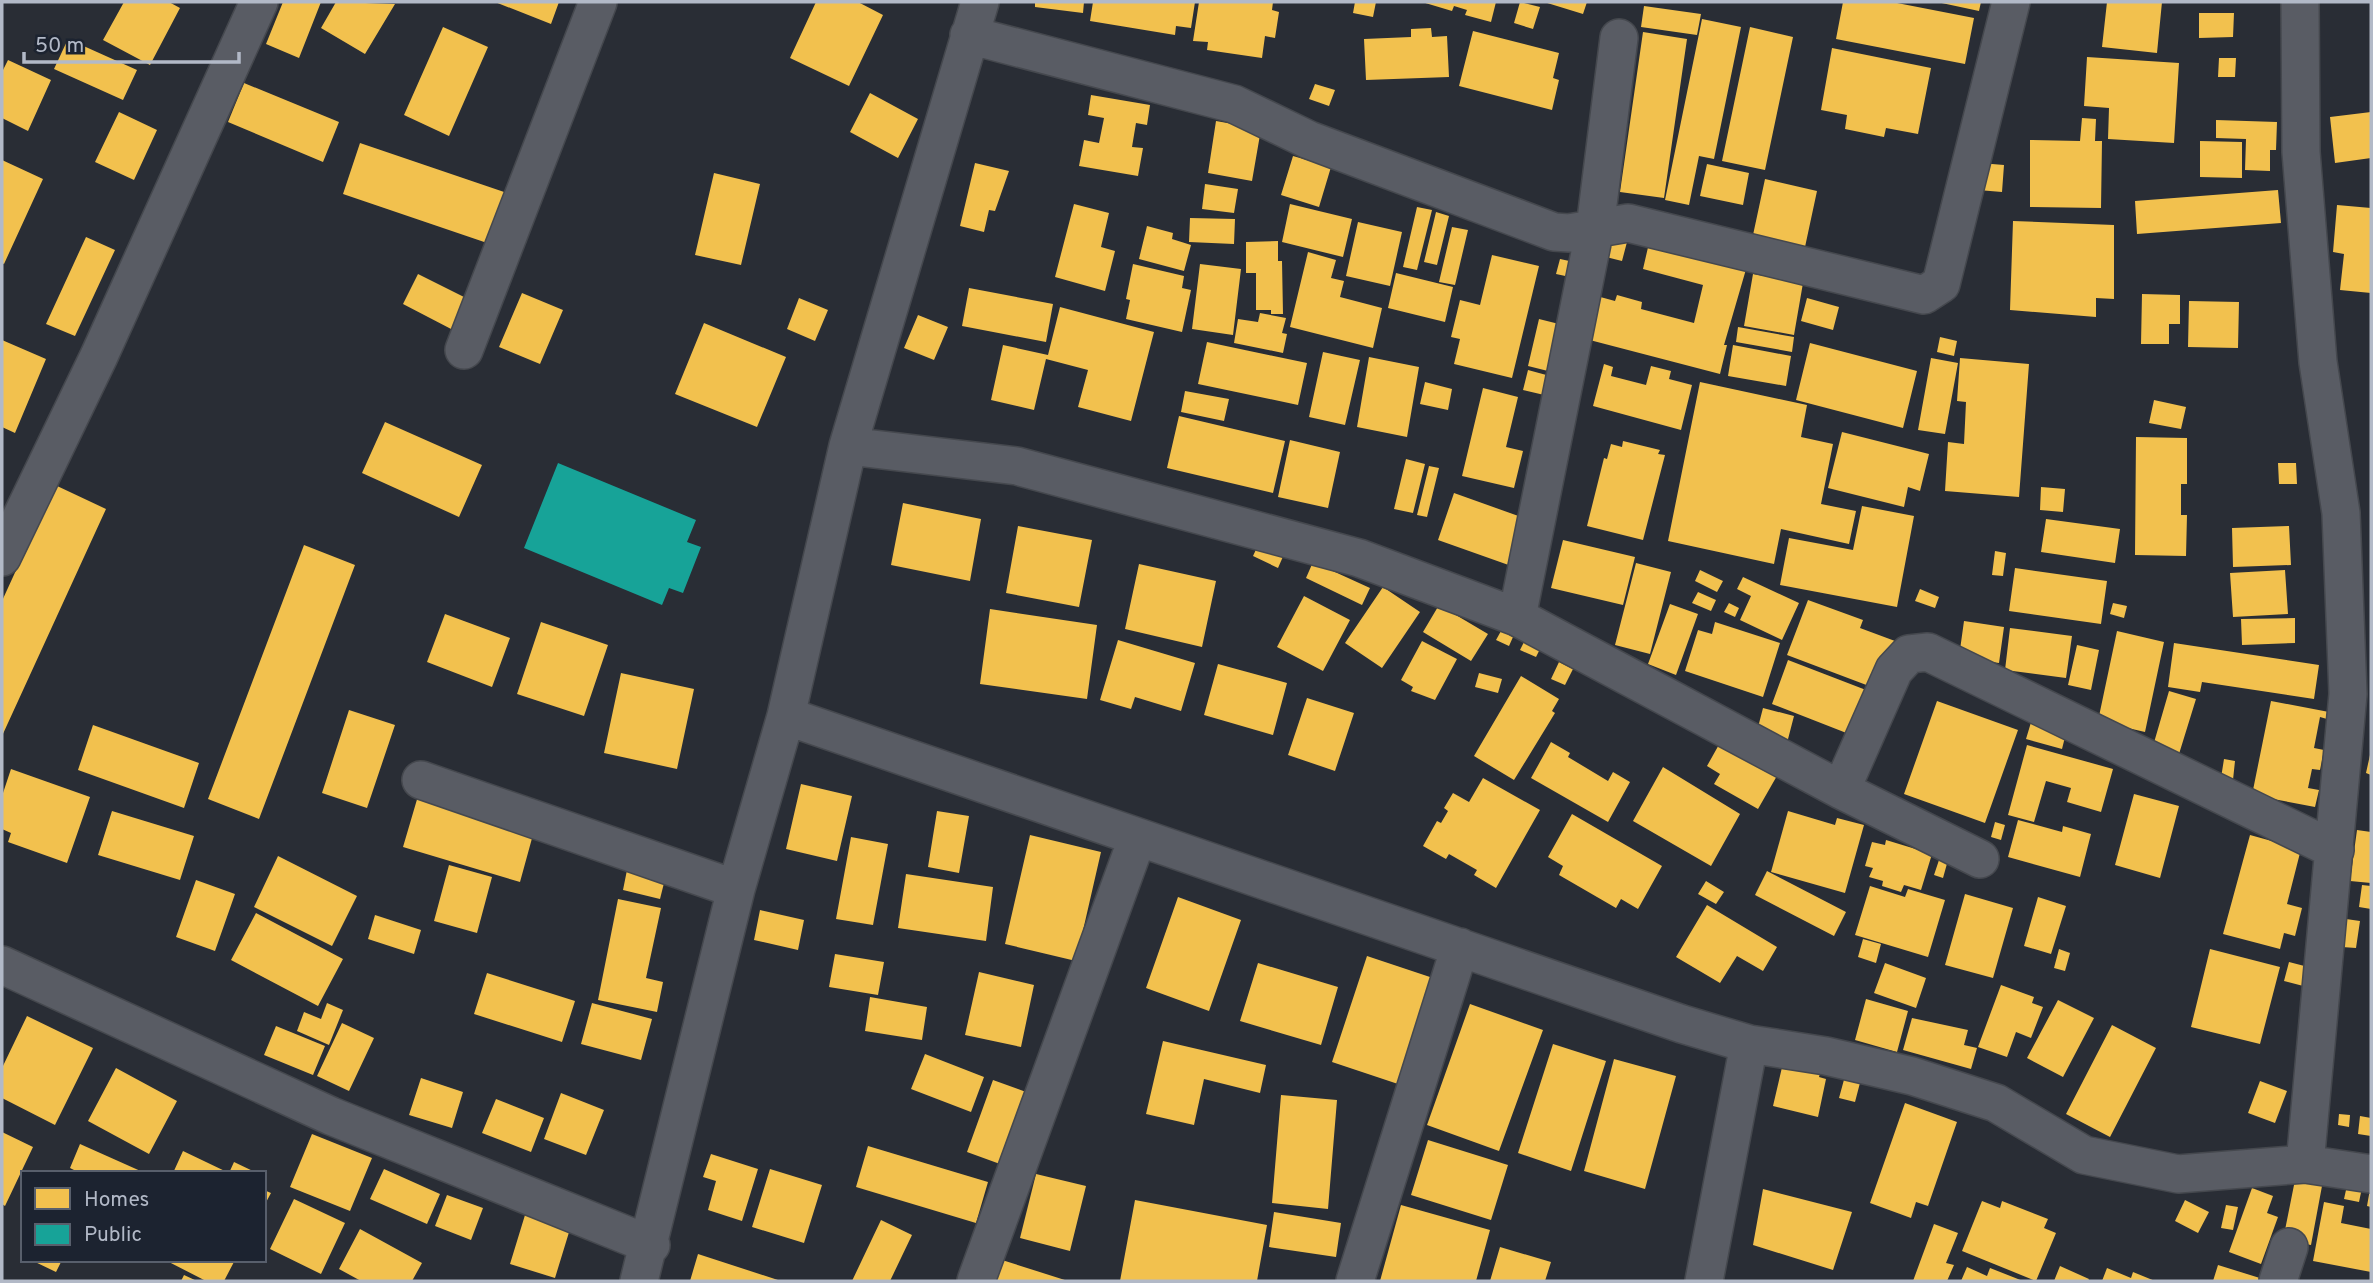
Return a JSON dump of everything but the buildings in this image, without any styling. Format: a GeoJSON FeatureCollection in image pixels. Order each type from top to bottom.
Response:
{"type":"FeatureCollection","features":[{"type":"Feature","properties":{"kind":"street"},"geometry":{"type":"LineString","coordinates":[[2,557],[99,356],[259,2]]}},
{"type":"Feature","properties":{"kind":"street"},"geometry":{"type":"LineString","coordinates":[[464,350],[598,2]]}},
{"type":"Feature","properties":{"kind":"street"},"geometry":{"type":"LineString","coordinates":[[639,1281],[651,1245],[736,889],[786,716],[848,446],[974,19],[1234,104],[1309,140],[1553,232],[1595,229],[1628,222],[1924,295],[1941,284],[2011,2]]}},
{"type":"Feature","properties":{"kind":"street"},"geometry":{"type":"LineString","coordinates":[[2300,2],[2301,152],[2318,362],[2341,513],[2348,694],[2305,1164]]}},
{"type":"Feature","properties":{"kind":"street"},"geometry":{"type":"LineString","coordinates":[[1517,617],[1595,229],[1619,38]]}},
{"type":"Feature","properties":{"kind":"street"},"geometry":{"type":"LineString","coordinates":[[848,446],[1017,466],[1359,558],[1517,617],[1841,790],[1980,859]]}},
{"type":"Feature","properties":{"kind":"street"},"geometry":{"type":"LineString","coordinates":[[1841,790],[1894,670],[1909,654],[1928,652],[2335,850]]}},
{"type":"Feature","properties":{"kind":"street"},"geometry":{"type":"LineString","coordinates":[[786,716],[1136,839],[1749,1044],[1826,1056],[1912,1076],[1996,1103],[2084,1155],[2178,1174],[2305,1164],[2371,1174]]}},
{"type":"Feature","properties":{"kind":"street"},"geometry":{"type":"LineString","coordinates":[[421,780],[736,889]]}},
{"type":"Feature","properties":{"kind":"street"},"geometry":{"type":"LineString","coordinates":[[976,1281],[1136,839]]}},
{"type":"Feature","properties":{"kind":"street"},"geometry":{"type":"LineString","coordinates":[[1355,1281],[1460,947]]}},
{"type":"Feature","properties":{"kind":"street"},"geometry":{"type":"LineString","coordinates":[[2,965],[331,1116],[651,1245]]}},
{"type":"Feature","properties":{"kind":"street"},"geometry":{"type":"LineString","coordinates":[[1704,1281],[1749,1044]]}},
{"type":"Feature","properties":{"kind":"street"},"geometry":{"type":"LineString","coordinates":[[2278,1281],[2289,1247]]}}]}
